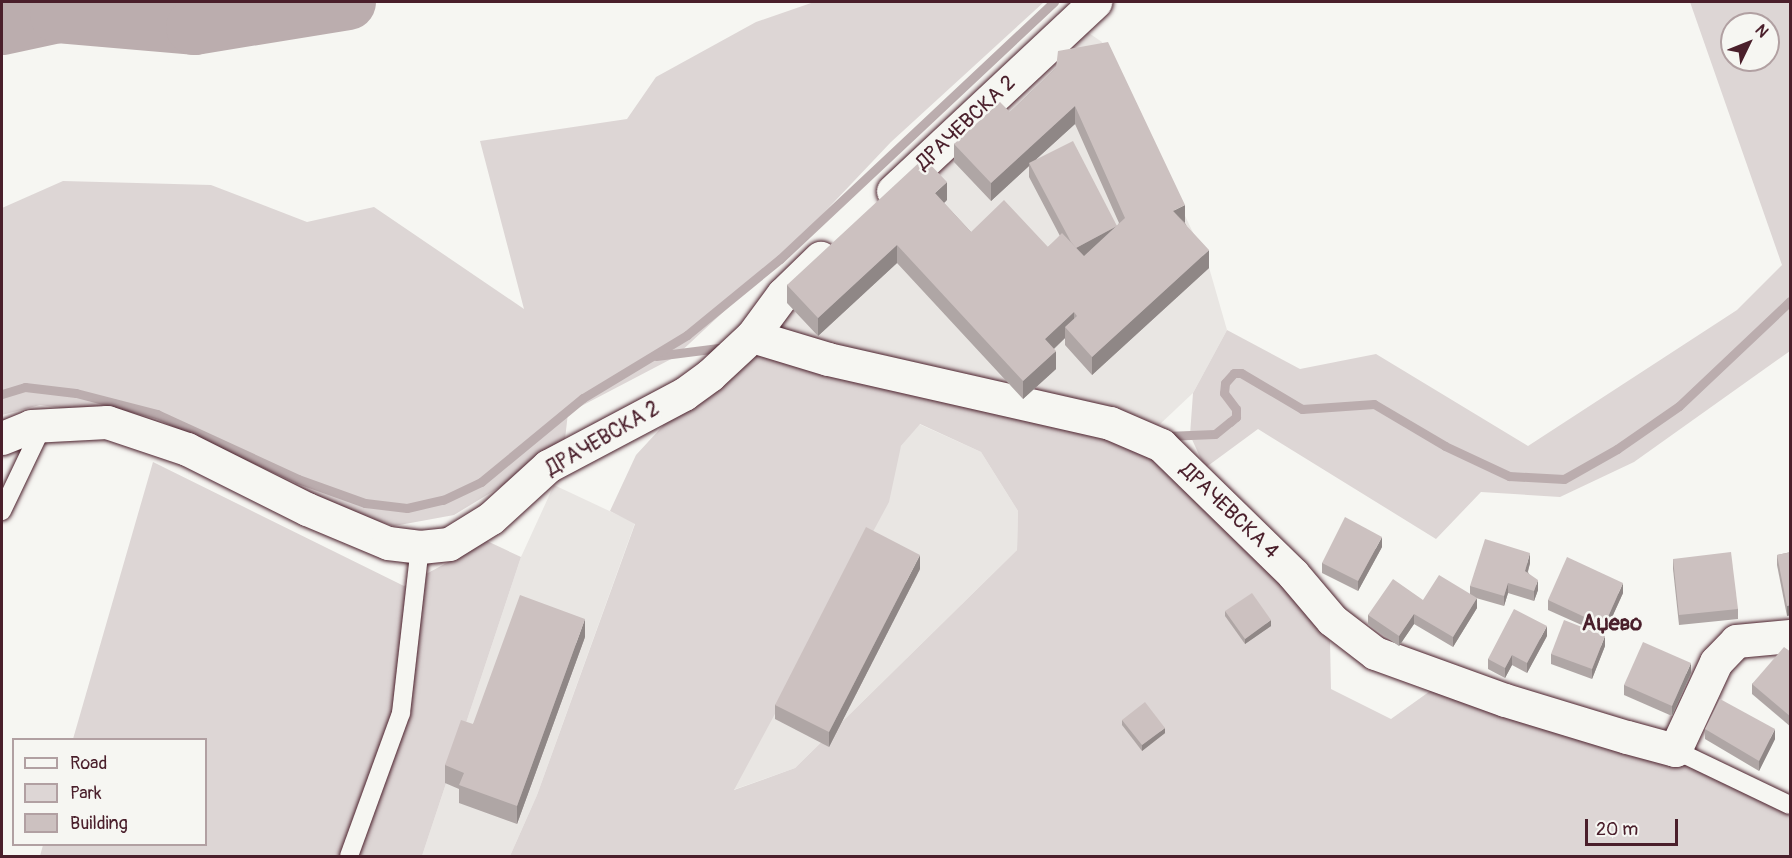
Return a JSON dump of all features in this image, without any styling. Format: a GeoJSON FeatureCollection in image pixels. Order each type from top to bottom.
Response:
{"type":"FeatureCollection","features":[{"type":"Feature","properties":{"kind":"street","name":"ДРАЧЕВСКА 2"},"geometry":{"type":"LineString","coordinates":[[870,212],[1095,2]]}},
{"type":"Feature","properties":{"kind":"street","name":"ДРАЧЕВСКА 2"},"geometry":{"type":"LineString","coordinates":[[2,438],[31,426],[107,422],[187,449],[308,509],[388,543],[420,547],[449,544],[467,535],[548,466],[684,394],[752,336],[783,294],[844,236]]}},
{"type":"Feature","properties":{"kind":"street","name":"ДРАЧЕВСКА 4"},"geometry":{"type":"LineString","coordinates":[[752,336],[828,359],[1110,423],[1161,445],[1293,574],[1332,620],[1375,653],[1505,700],[1675,750]]}},
{"type":"Feature","properties":{"kind":"street"},"geometry":{"type":"LineString","coordinates":[[1675,750],[1716,662],[1736,641],[1791,636]]}},
{"type":"Feature","properties":{"kind":"lane"},"geometry":{"type":"LineString","coordinates":[[2,511],[43,425]]}},
{"type":"Feature","properties":{"kind":"lane"},"geometry":{"type":"LineString","coordinates":[[349,856],[401,713],[420,547]]}},
{"type":"Feature","properties":{"kind":"lane","name":"ДРАЧЕВСКА 4"},"geometry":{"type":"LineString","coordinates":[[1675,750],[1791,805]]}},
{"type":"Feature","properties":{"kind":"shaded area"},"geometry":{"type":"Polygon","coordinates":[[[1080,27],[1102,42],[1208,264],[1227,330],[1193,393],[1158,426],[799,335],[774,322],[1080,27]]]}},
{"type":"Feature","properties":{"kind":"shaded area"},"geometry":{"type":"Polygon","coordinates":[[[919,424],[981,452],[1018,511],[1017,550],[795,768],[733,790],[901,446],[919,424]]]}},
{"type":"Feature","properties":{"kind":"shaded area"},"geometry":{"type":"Polygon","coordinates":[[[554,485],[635,523],[537,795],[510,856],[422,856],[521,557],[554,485]]]}},
{"type":"Feature","properties":{"kind":"green space"},"geometry":{"type":"Polygon","coordinates":[[[814,2],[1044,2],[891,142],[780,259],[675,357],[568,413],[564,448],[454,515],[394,526],[314,503],[109,415],[40,405],[2,415],[2,208],[63,181],[211,185],[307,222],[374,207],[524,309],[480,141],[627,119],[656,77],[756,22],[814,2]]]}},
{"type":"Feature","properties":{"kind":"green space"},"geometry":{"type":"Polygon","coordinates":[[[1690,2],[1790,2],[1790,351],[1634,462],[1560,497],[1481,492],[1436,539],[1258,429],[1205,468],[1293,579],[1330,641],[1331,689],[1391,719],[1440,684],[1502,690],[1790,806],[1790,856],[510,856],[537,795],[635,524],[610,511],[636,455],[671,417],[712,396],[774,322],[799,335],[1204,466],[1190,435],[1193,393],[1227,330],[1300,369],[1376,354],[1528,446],[1737,310],[1782,265],[1690,2]],[[920,424],[901,446],[889,502],[734,790],[795,768],[1017,550],[1018,511],[981,452],[920,424]]]}},
{"type":"Feature","properties":{"kind":"green space"},"geometry":{"type":"Polygon","coordinates":[[[153,462],[404,586],[487,541],[521,557],[422,856],[40,856],[43,846],[207,846],[207,738],[73,738],[153,462]]]}},
{"type":"Feature","properties":{"kind":"building"},"geometry":{"type":"Polygon","coordinates":[[[1108,42],[1185,205],[1173,211],[1209,250],[1092,357],[1065,327],[1077,316],[1074,312],[1045,339],[1056,351],[1023,381],[897,245],[818,318],[787,285],[924,158],[947,182],[935,193],[971,232],[1004,200],[1048,247],[1062,233],[1084,256],[1125,218],[1075,106],[991,183],[954,144],[1000,102],[1010,112],[1056,68],[1058,51],[1108,42]]]}},
{"type":"Feature","properties":{"kind":"building"},"geometry":{"type":"Polygon","coordinates":[[[1073,141],[1117,226],[1076,248],[1029,163],[1073,141]]]}},
{"type":"Feature","properties":{"kind":"building"},"geometry":{"type":"Polygon","coordinates":[[[1345,517],[1382,537],[1358,581],[1322,563],[1345,517]]]}},
{"type":"Feature","properties":{"kind":"building"},"geometry":{"type":"Polygon","coordinates":[[[866,527],[920,555],[829,732],[775,705],[866,527]]]}},
{"type":"Feature","properties":{"kind":"building"},"geometry":{"type":"Polygon","coordinates":[[[1485,539],[1530,553],[1525,571],[1538,580],[1534,591],[1508,583],[1504,596],[1470,586],[1485,539]]]}},
{"type":"Feature","properties":{"kind":"building"},"geometry":{"type":"Polygon","coordinates":[[[1731,552],[1738,609],[1679,615],[1673,559],[1731,552]]]}},
{"type":"Feature","properties":{"kind":"building"},"geometry":{"type":"Polygon","coordinates":[[[1791,552],[1791,605],[1787,606],[1777,555],[1791,552]]]}},
{"type":"Feature","properties":{"kind":"building"},"geometry":{"type":"Polygon","coordinates":[[[1567,557],[1623,583],[1604,626],[1548,600],[1567,557]]]}},
{"type":"Feature","properties":{"kind":"building"},"geometry":{"type":"Polygon","coordinates":[[[1439,575],[1477,598],[1453,637],[1414,614],[1399,636],[1368,615],[1393,579],[1423,600],[1439,575]]]}},
{"type":"Feature","properties":{"kind":"building"},"geometry":{"type":"Polygon","coordinates":[[[1252,593],[1271,620],[1245,639],[1225,611],[1252,593]]]}},
{"type":"Feature","properties":{"kind":"building"},"geometry":{"type":"Polygon","coordinates":[[[520,595],[585,619],[517,806],[459,785],[464,773],[445,765],[461,720],[473,724],[520,595]]]}},
{"type":"Feature","properties":{"kind":"building"},"geometry":{"type":"Polygon","coordinates":[[[1514,609],[1547,626],[1527,663],[1512,655],[1505,668],[1488,659],[1514,609]]]}},
{"type":"Feature","properties":{"kind":"building"},"geometry":{"type":"Polygon","coordinates":[[[1564,620],[1605,636],[1592,669],[1551,654],[1564,620]]]}},
{"type":"Feature","properties":{"kind":"building"},"geometry":{"type":"Polygon","coordinates":[[[1643,642],[1691,663],[1672,706],[1624,685],[1643,642]]]}},
{"type":"Feature","properties":{"kind":"building"},"geometry":{"type":"Polygon","coordinates":[[[1784,647],[1791,652],[1791,717],[1752,684],[1784,647]]]}},
{"type":"Feature","properties":{"kind":"building"},"geometry":{"type":"Polygon","coordinates":[[[1720,699],[1775,729],[1759,761],[1705,729],[1720,699]]]}},
{"type":"Feature","properties":{"kind":"building"},"geometry":{"type":"Polygon","coordinates":[[[1145,702],[1165,728],[1142,745],[1122,720],[1145,702]]]}},
{"type":"Feature","properties":{"kind":"waterway"},"geometry":{"type":"LineString","coordinates":[[2,27],[58,15],[194,27],[348,2]]}},
{"type":"Feature","properties":{"kind":"waterway"},"geometry":{"type":"LineString","coordinates":[[2,394],[25,387],[76,393],[157,414],[298,479],[365,503],[407,508],[443,500],[481,482],[583,398],[687,335],[780,259],[1054,2]]}},
{"type":"Feature","properties":{"kind":"waterway"},"geometry":{"type":"LineString","coordinates":[[1166,436],[1215,434],[1236,417],[1236,409],[1224,393],[1225,383],[1234,373],[1241,373],[1302,409],[1374,404],[1445,446],[1509,476],[1564,479],[1617,449],[1679,406],[1790,301]]}},
{"type":"Feature","properties":{"kind":"waterway"},"geometry":{"type":"LineString","coordinates":[[656,356],[726,347]]}},
{"type":"Feature","properties":{"kind":"district","name":"Аџево"},"geometry":{"type":"Point","coordinates":[1612,624]}}]}
